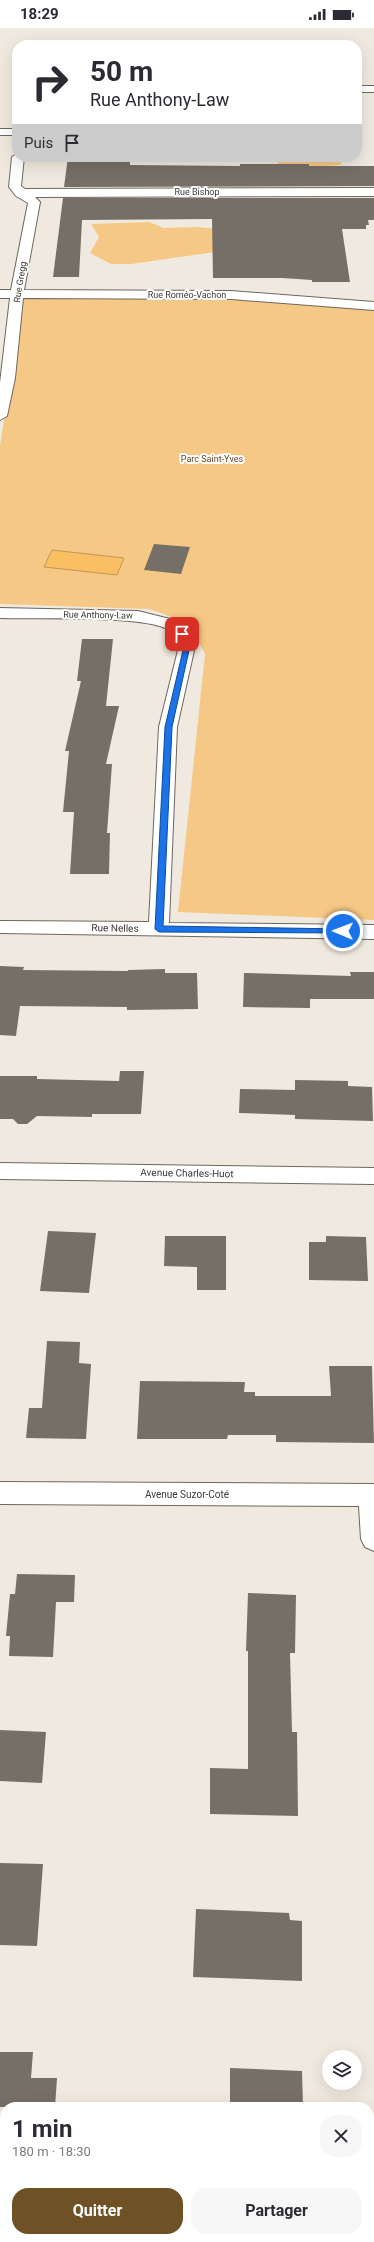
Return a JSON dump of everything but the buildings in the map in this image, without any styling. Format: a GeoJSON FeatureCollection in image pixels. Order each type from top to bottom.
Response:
{"type":"FeatureCollection","features":[{"type":"Feature","properties":{"kind":"street"},"geometry":{"type":"LineString","coordinates":[[362,89],[374,89]]}},
{"type":"Feature","properties":{"kind":"street"},"geometry":{"type":"LineString","coordinates":[[0,132],[12,132]]}},
{"type":"Feature","properties":{"kind":"street"},"geometry":{"type":"LineString","coordinates":[[18,162],[15,187],[20,193]]}},
{"type":"Feature","properties":{"kind":"street","name":"Rue Bishop"},"geometry":{"type":"LineString","coordinates":[[20,193],[374,192]]}},
{"type":"Feature","properties":{"kind":"street","name":"Rue Gregg"},"geometry":{"type":"LineString","coordinates":[[0,416],[4,378],[17,294],[34,202],[20,193]]}},
{"type":"Feature","properties":{"kind":"street","name":"Rue Roméo-Vachon"},"geometry":{"type":"LineString","coordinates":[[0,294],[231,295],[374,306]]}},
{"type":"Feature","properties":{"kind":"street","name":"Rue Anthony-Law"},"geometry":{"type":"LineString","coordinates":[[0,613],[138,616],[172,625],[182,634],[187,646],[168,727],[159,929]]}},
{"type":"Feature","properties":{"kind":"street","name":"Rue Nelles"},"geometry":{"type":"LineString","coordinates":[[0,927],[374,932]]}},
{"type":"Feature","properties":{"kind":"street","name":"Avenue Charles-Huot"},"geometry":{"type":"LineString","coordinates":[[0,1171],[374,1176]]}},
{"type":"Feature","properties":{"kind":"street","name":"Avenue Suzor-Coté"},"geometry":{"type":"LineString","coordinates":[[0,1493],[372,1495]]}},
{"type":"Feature","properties":{"kind":"street"},"geometry":{"type":"LineString","coordinates":[[372,1495],[374,1539]]}},
{"type":"Feature","properties":{"kind":"green space"},"geometry":{"type":"Polygon","coordinates":[[[277,162],[342,162],[340,165],[291,169],[277,162]]]}},
{"type":"Feature","properties":{"kind":"green space"},"geometry":{"type":"Polygon","coordinates":[[[149,222],[164,228],[197,227],[219,229],[215,252],[131,264],[111,264],[90,253],[99,237],[91,224],[149,222]]]}},
{"type":"Feature","properties":{"kind":"green space","name":"Parc Saint-Yves"},"geometry":{"type":"Polygon","coordinates":[[[23,295],[210,296],[374,310],[374,920],[178,912],[205,654],[189,623],[149,609],[0,604],[0,446],[23,295]]]}},
{"type":"Feature","properties":{"kind":"shaded area"},"geometry":{"type":"Polygon","coordinates":[[[52,550],[124,558],[117,575],[44,567],[52,550]]]}},
{"type":"Feature","properties":{"kind":"route"},"geometry":{"type":"LineString","coordinates":[[182,634],[187,646],[168,727],[159,929],[343,931]]}}]}
